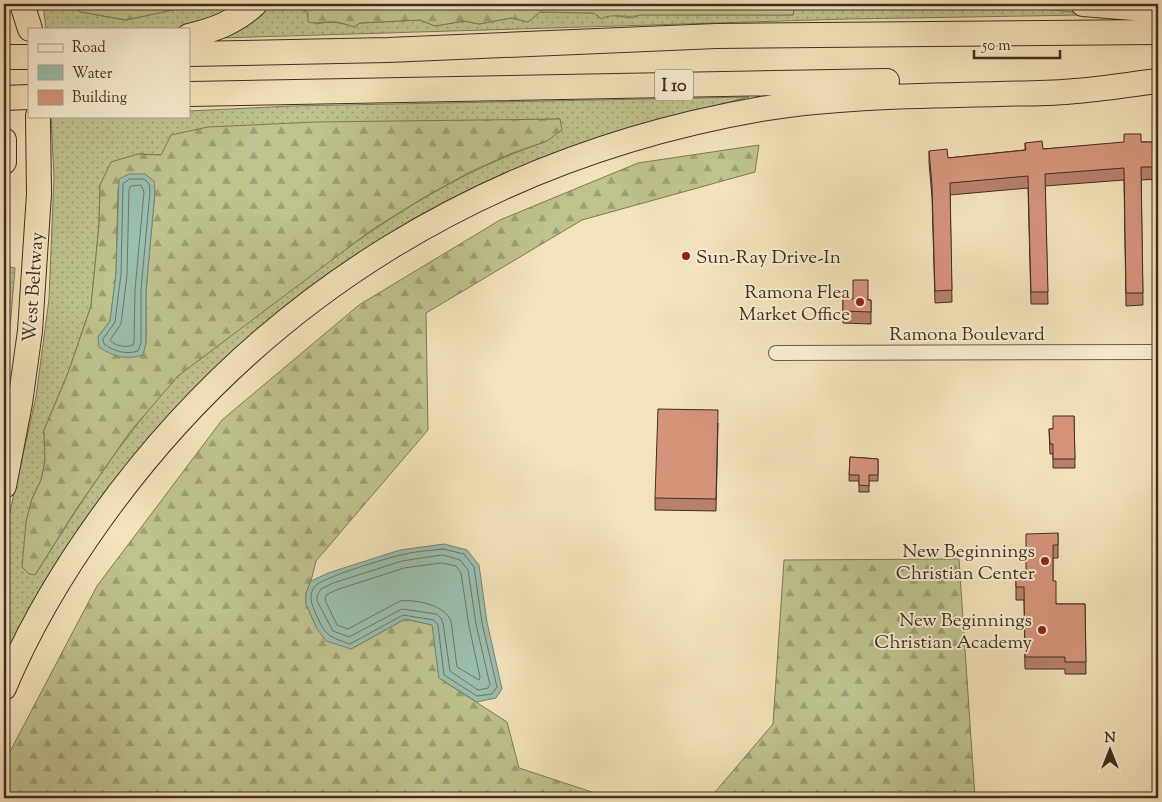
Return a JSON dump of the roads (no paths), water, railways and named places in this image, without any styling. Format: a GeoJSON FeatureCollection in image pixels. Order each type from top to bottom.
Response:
{"type":"FeatureCollection","features":[{"type":"Feature","properties":{"kind":"highway"},"geometry":{"type":"LineString","coordinates":[[190,36],[211,30],[242,16],[255,4]]}},
{"type":"Feature","properties":{"kind":"highway"},"geometry":{"type":"LineString","coordinates":[[1083,4],[1158,10]]}},
{"type":"Feature","properties":{"kind":"highway"},"geometry":{"type":"LineString","coordinates":[[190,54],[388,50],[716,36],[1158,32]]}},
{"type":"Feature","properties":{"kind":"highway"},"geometry":{"type":"LineString","coordinates":[[4,57],[28,57]]}},
{"type":"Feature","properties":{"kind":"highway","name":"I 10"},"geometry":{"type":"LineString","coordinates":[[190,94],[1158,76]]}},
{"type":"Feature","properties":{"kind":"highway"},"geometry":{"type":"LineString","coordinates":[[4,688],[15,661],[45,604],[78,551],[143,463],[186,414],[263,339],[313,299],[357,268],[440,217],[558,163],[638,136],[763,109],[862,98],[1073,92],[1158,81]]}},
{"type":"Feature","properties":{"kind":"highway"},"geometry":{"type":"LineString","coordinates":[[4,98],[28,98]]}},
{"type":"Feature","properties":{"kind":"highway","name":"West Beltway"},"geometry":{"type":"LineString","coordinates":[[4,486],[20,403],[30,331],[39,194],[38,118]]}},
{"type":"Feature","properties":{"kind":"highway"},"geometry":{"type":"LineString","coordinates":[[4,140],[4,162]]}},
{"type":"Feature","properties":{"kind":"street","name":"Ramona Boulevard"},"geometry":{"type":"LineString","coordinates":[[776,353],[1158,352]]}},
{"type":"Feature","properties":{"kind":"water"},"geometry":{"type":"Polygon","coordinates":[[[129,174],[145,174],[154,181],[155,191],[146,291],[146,343],[143,355],[125,357],[115,355],[99,347],[98,337],[110,321],[116,274],[119,179],[129,174]]]}},
{"type":"Feature","properties":{"kind":"water"},"geometry":{"type":"Polygon","coordinates":[[[444,544],[467,550],[479,565],[487,622],[502,689],[496,698],[477,702],[439,678],[432,625],[405,619],[351,649],[326,641],[317,629],[306,604],[306,593],[311,581],[328,573],[400,550],[444,544]]]}},
{"type":"Feature","properties":{"kind":"place","name":"Sun-Ray Drive-In"},"geometry":{"type":"Point","coordinates":[686,256]}},
{"type":"Feature","properties":{"kind":"place","name":"Ramona Flea Market Office"},"geometry":{"type":"Point","coordinates":[860,302]}},
{"type":"Feature","properties":{"kind":"place","name":"New Beginnings Christian Center"},"geometry":{"type":"Point","coordinates":[1045,561]}},
{"type":"Feature","properties":{"kind":"place","name":"New Beginnings Christian Academy"},"geometry":{"type":"Point","coordinates":[1042,630]}}]}
